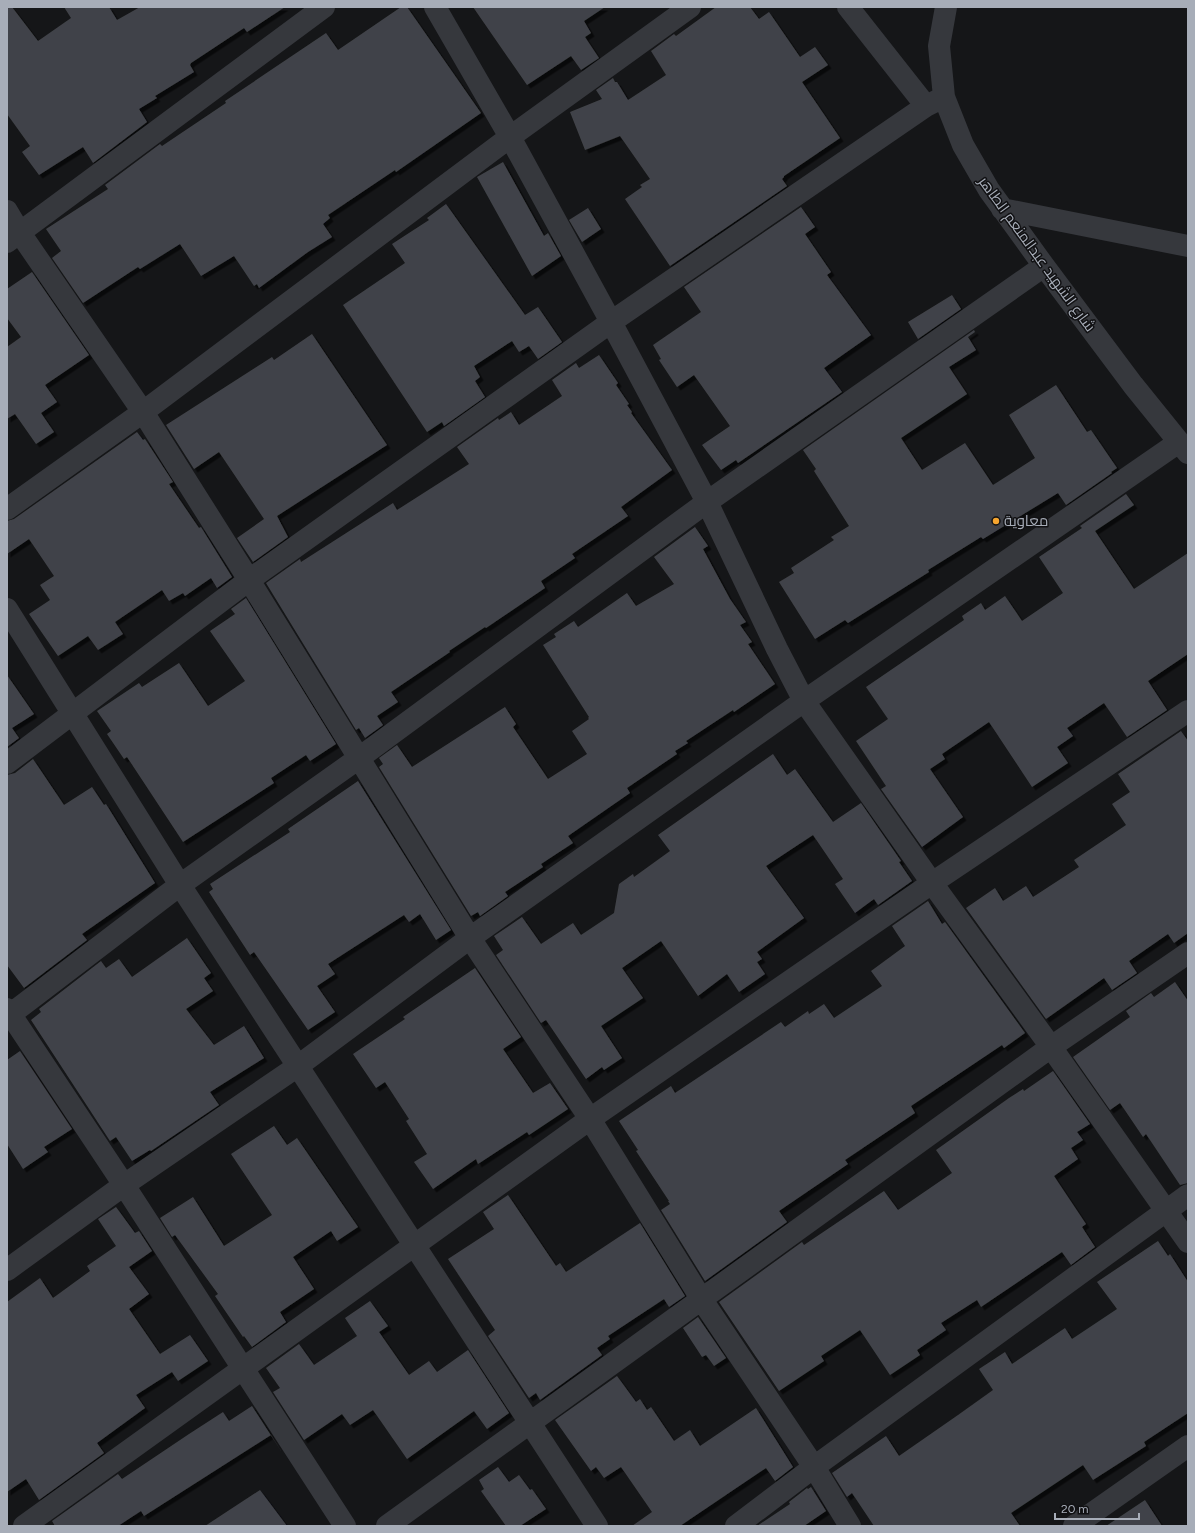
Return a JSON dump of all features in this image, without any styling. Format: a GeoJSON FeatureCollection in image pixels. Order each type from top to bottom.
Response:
{"type":"FeatureCollection","features":[{"type":"Feature","properties":{"kind":"street"},"geometry":{"type":"LineString","coordinates":[[13,238],[324,7]]}},
{"type":"Feature","properties":{"kind":"street"},"geometry":{"type":"LineString","coordinates":[[435,7],[510,137],[707,502],[776,649],[804,700],[932,883],[1051,1047],[1188,1242]]}},
{"type":"Feature","properties":{"kind":"street"},"geometry":{"type":"LineString","coordinates":[[7,510],[143,412],[510,137],[690,7]]}},
{"type":"Feature","properties":{"kind":"street"},"geometry":{"type":"LineString","coordinates":[[7,763],[249,580],[611,322],[935,102],[848,7]]}},
{"type":"Feature","properties":{"kind":"street","name":"شارع الشهيد عبدالمنعم الطاهر"},"geometry":{"type":"LineString","coordinates":[[946,7],[939,46],[935,102],[964,144],[989,190],[1002,209],[1133,385],[1184,448]]}},
{"type":"Feature","properties":{"kind":"street"},"geometry":{"type":"LineString","coordinates":[[1002,209],[1188,246]]}},
{"type":"Feature","properties":{"kind":"street"},"geometry":{"type":"LineString","coordinates":[[7,211],[13,238],[143,412],[249,580],[470,938],[590,1119],[702,1300],[814,1467],[850,1526]]}},
{"type":"Feature","properties":{"kind":"street"},"geometry":{"type":"LineString","coordinates":[[345,1526],[124,1185],[8,1014],[180,885],[359,758],[707,502],[1044,266]]}},
{"type":"Feature","properties":{"kind":"street"},"geometry":{"type":"LineString","coordinates":[[7,1270],[124,1185],[298,1066],[470,938],[804,700],[1184,448]]}},
{"type":"Feature","properties":{"kind":"street"},"geometry":{"type":"LineString","coordinates":[[7,609],[180,885],[597,1526]]}},
{"type":"Feature","properties":{"kind":"street"},"geometry":{"type":"LineString","coordinates":[[24,1526],[590,1119],[932,883],[1188,711]]}},
{"type":"Feature","properties":{"kind":"street"},"geometry":{"type":"LineString","coordinates":[[387,1526],[1051,1047],[1188,953]]}},
{"type":"Feature","properties":{"kind":"street"},"geometry":{"type":"LineString","coordinates":[[736,1526],[814,1467],[1188,1195]]}},
{"type":"Feature","properties":{"kind":"street"},"geometry":{"type":"LineString","coordinates":[[1074,1526],[1188,1446]]}},
{"type":"Feature","properties":{"kind":"building"},"geometry":{"type":"Polygon","coordinates":[[[7,7],[12,7],[38,41],[71,18],[64,7],[109,7],[117,20],[140,7],[285,7],[247,32],[244,28],[191,63],[190,65],[194,72],[155,96],[157,98],[139,109],[147,122],[93,163],[83,147],[39,175],[22,152],[30,146],[7,114],[7,7]]]}},
{"type":"Feature","properties":{"kind":"building"},"geometry":{"type":"Polygon","coordinates":[[[401,7],[407,7],[481,113],[396,172],[395,170],[328,215],[330,218],[323,224],[332,237],[308,252],[259,288],[257,284],[254,286],[234,256],[201,276],[180,244],[140,269],[138,267],[83,303],[52,258],[61,251],[46,229],[108,189],[105,185],[160,144],[162,146],[226,103],[225,101],[326,33],[338,50],[401,7]]]}},
{"type":"Feature","properties":{"kind":"building"},"geometry":{"type":"Polygon","coordinates":[[[473,7],[605,7],[584,21],[591,33],[585,37],[599,58],[581,70],[571,56],[527,85],[473,7]]]}},
{"type":"Feature","properties":{"kind":"building"},"geometry":{"type":"Polygon","coordinates":[[[716,7],[750,7],[759,19],[769,12],[800,57],[815,47],[828,65],[802,82],[840,138],[784,176],[782,179],[787,186],[670,266],[625,199],[642,187],[640,185],[650,179],[620,136],[585,150],[570,112],[602,99],[596,90],[613,78],[628,100],[666,75],[651,51],[674,34],[676,36],[716,7]]]}},
{"type":"Feature","properties":{"kind":"building"},"geometry":{"type":"Polygon","coordinates":[[[503,162],[544,236],[548,233],[561,256],[532,276],[477,177],[503,162]]]}},
{"type":"Feature","properties":{"kind":"building"},"geometry":{"type":"Polygon","coordinates":[[[446,204],[525,315],[538,307],[562,342],[538,359],[529,346],[519,352],[512,341],[474,366],[480,377],[475,381],[485,397],[444,426],[442,422],[427,432],[343,305],[405,263],[392,244],[429,220],[427,218],[446,204]]]}},
{"type":"Feature","properties":{"kind":"building"},"geometry":{"type":"Polygon","coordinates":[[[801,207],[815,227],[805,234],[831,272],[827,275],[871,335],[824,368],[842,392],[738,463],[736,460],[721,470],[702,445],[730,426],[694,375],[677,387],[659,360],[661,359],[653,345],[701,312],[684,287],[801,207]]]}},
{"type":"Feature","properties":{"kind":"building"},"geometry":{"type":"Polygon","coordinates":[[[588,208],[601,229],[582,242],[569,220],[588,208]]]}},
{"type":"Feature","properties":{"kind":"building"},"geometry":{"type":"Polygon","coordinates":[[[32,272],[89,355],[45,385],[57,402],[41,413],[54,432],[36,444],[15,414],[7,419],[7,347],[21,337],[7,318],[7,289],[32,272]]]}},
{"type":"Feature","properties":{"kind":"building"},"geometry":{"type":"Polygon","coordinates":[[[952,295],[961,309],[918,339],[908,322],[952,295]]]}},
{"type":"Feature","properties":{"kind":"building"},"geometry":{"type":"Polygon","coordinates":[[[974,330],[975,332],[968,337],[976,350],[949,367],[967,394],[901,438],[922,470],[965,443],[993,485],[1035,458],[1009,415],[1056,385],[1087,432],[1091,430],[1117,468],[1066,505],[1058,493],[983,539],[981,537],[848,623],[845,620],[815,639],[779,582],[794,573],[791,568],[834,540],[831,537],[849,526],[814,471],[816,469],[803,450],[974,330]]]}},
{"type":"Feature","properties":{"kind":"building"},"geometry":{"type":"Polygon","coordinates":[[[312,334],[387,445],[277,516],[288,537],[253,562],[237,538],[264,519],[219,452],[194,469],[166,425],[272,357],[274,360],[312,334]]]}},
{"type":"Feature","properties":{"kind":"building"},"geometry":{"type":"Polygon","coordinates":[[[599,355],[618,383],[616,385],[629,404],[627,405],[632,412],[631,413],[672,470],[621,507],[628,516],[572,554],[575,558],[541,581],[545,588],[449,651],[450,652],[391,692],[398,702],[377,716],[383,725],[365,738],[359,728],[356,730],[266,583],[300,559],[301,562],[393,503],[397,510],[469,464],[457,447],[498,418],[499,420],[511,412],[519,425],[562,396],[552,380],[576,363],[579,368],[599,355]]]}},
{"type":"Feature","properties":{"kind":"building"},"geometry":{"type":"Polygon","coordinates":[[[137,432],[143,440],[145,439],[173,482],[169,484],[199,528],[201,527],[232,577],[217,588],[211,578],[185,596],[183,593],[169,601],[162,590],[115,622],[123,634],[98,650],[88,636],[58,656],[29,614],[50,600],[40,585],[54,576],[29,539],[7,554],[7,521],[14,519],[137,432]]]}},
{"type":"Feature","properties":{"kind":"building"},"geometry":{"type":"Polygon","coordinates":[[[1126,494],[1134,505],[1095,531],[1134,589],[1188,553],[1188,654],[1148,681],[1167,710],[1127,737],[1104,703],[1067,728],[1073,736],[1057,747],[1068,763],[1032,787],[989,722],[942,754],[945,759],[930,769],[963,817],[922,847],[881,789],[886,786],[856,741],[888,719],[866,687],[964,620],[962,616],[981,603],[985,610],[1005,596],[1022,621],[1063,593],[1039,557],[1082,528],[1080,526],[1126,494]]]}},
{"type":"Feature","properties":{"kind":"building"},"geometry":{"type":"Polygon","coordinates":[[[695,527],[708,546],[703,549],[730,599],[746,622],[740,625],[752,642],[748,644],[775,684],[734,712],[733,710],[686,741],[688,743],[675,751],[677,754],[627,788],[630,793],[568,836],[573,843],[541,864],[543,867],[505,892],[508,896],[480,916],[478,912],[471,916],[379,767],[383,764],[379,758],[397,745],[412,767],[505,707],[516,724],[513,727],[548,779],[587,754],[572,731],[589,719],[589,717],[543,645],[556,637],[554,634],[574,621],[578,627],[627,593],[636,606],[674,584],[654,557],[695,527]]]}},
{"type":"Feature","properties":{"kind":"building"},"geometry":{"type":"Polygon","coordinates":[[[246,598],[336,744],[310,761],[306,755],[271,778],[274,783],[183,842],[127,757],[124,759],[107,734],[111,731],[97,711],[139,683],[142,687],[179,663],[208,706],[245,681],[210,631],[235,614],[231,609],[246,598]]]}},
{"type":"Feature","properties":{"kind":"building"},"geometry":{"type":"Polygon","coordinates":[[[7,675],[34,714],[12,728],[19,738],[7,747],[7,675]]]}},
{"type":"Feature","properties":{"kind":"building"},"geometry":{"type":"Polygon","coordinates":[[[1181,731],[1188,741],[1188,933],[1174,943],[1168,934],[1129,961],[1137,973],[1112,990],[1104,978],[1046,1019],[966,908],[995,888],[1003,901],[1026,886],[1033,897],[1079,867],[1074,860],[1126,825],[1112,804],[1130,792],[1118,774],[1181,731]]]}},
{"type":"Feature","properties":{"kind":"building"},"geometry":{"type":"Polygon","coordinates":[[[773,754],[787,775],[795,769],[833,822],[861,803],[901,861],[899,862],[912,881],[878,905],[874,899],[855,913],[835,884],[843,879],[813,835],[766,866],[804,918],[757,952],[762,959],[757,962],[765,974],[739,992],[727,974],[698,996],[661,941],[622,968],[643,998],[601,1026],[622,1058],[604,1070],[602,1067],[586,1079],[546,1020],[541,1023],[496,955],[503,950],[494,936],[522,917],[541,944],[573,923],[581,935],[614,913],[619,884],[633,874],[634,877],[670,851],[658,835],[773,754]]]}},
{"type":"Feature","properties":{"kind":"building"},"geometry":{"type":"Polygon","coordinates":[[[33,759],[64,805],[92,787],[104,805],[106,804],[155,883],[82,934],[87,940],[24,988],[7,965],[7,775],[15,773],[33,759]]]}},
{"type":"Feature","properties":{"kind":"building"},"geometry":{"type":"Polygon","coordinates":[[[358,781],[451,930],[436,940],[420,914],[409,922],[404,915],[328,964],[335,974],[317,986],[335,1012],[308,1030],[254,952],[250,955],[209,892],[213,889],[210,884],[290,832],[288,829],[358,781]]]}},
{"type":"Feature","properties":{"kind":"building"},"geometry":{"type":"Polygon","coordinates":[[[928,901],[942,924],[945,922],[1025,1033],[1004,1048],[1002,1045],[911,1106],[915,1113],[845,1160],[848,1164],[779,1211],[787,1222],[705,1281],[661,1210],[670,1204],[669,1201],[636,1151],[638,1150],[619,1121],[671,1086],[675,1093],[781,1022],[785,1027],[808,1011],[809,1014],[824,1004],[834,1018],[882,986],[871,971],[905,946],[892,926],[928,901]]]}},
{"type":"Feature","properties":{"kind":"building"},"geometry":{"type":"Polygon","coordinates":[[[187,938],[211,973],[204,978],[213,991],[186,1009],[214,1045],[244,1026],[264,1058],[210,1092],[219,1105],[151,1151],[150,1150],[132,1161],[116,1137],[110,1141],[31,1020],[41,1012],[39,1009],[101,961],[106,968],[119,959],[132,977],[187,938]]]}},
{"type":"Feature","properties":{"kind":"building"},"geometry":{"type":"Polygon","coordinates":[[[475,968],[521,1037],[503,1049],[533,1093],[550,1083],[568,1109],[529,1135],[527,1132],[478,1164],[476,1159],[433,1189],[414,1162],[427,1154],[406,1121],[409,1119],[385,1082],[376,1088],[353,1054],[405,1019],[403,1017],[475,968]]]}},
{"type":"Feature","properties":{"kind":"building"},"geometry":{"type":"Polygon","coordinates":[[[1175,982],[1188,1001],[1188,1183],[1180,1185],[1146,1134],[1143,1137],[1120,1103],[1110,1110],[1073,1057],[1130,1017],[1126,1011],[1151,993],[1154,997],[1175,982]]]}},
{"type":"Feature","properties":{"kind":"building"},"geometry":{"type":"Polygon","coordinates":[[[20,1051],[72,1129],[44,1147],[48,1152],[23,1169],[7,1144],[7,1060],[20,1051]]]}},
{"type":"Feature","properties":{"kind":"building"},"geometry":{"type":"Polygon","coordinates":[[[1053,1071],[1090,1124],[1077,1132],[1083,1140],[1071,1148],[1078,1159],[1054,1176],[1086,1224],[1082,1227],[1095,1247],[1071,1265],[1062,1252],[981,1307],[977,1300],[941,1323],[946,1330],[917,1350],[920,1355],[890,1375],[860,1330],[821,1356],[824,1361],[779,1391],[719,1302],[802,1242],[804,1245],[884,1191],[898,1210],[952,1173],[936,1150],[1009,1098],[1023,1089],[1024,1091],[1053,1071]]]}},
{"type":"Feature","properties":{"kind":"building"},"geometry":{"type":"Polygon","coordinates":[[[274,1126],[287,1145],[297,1138],[358,1227],[337,1241],[331,1231],[293,1257],[314,1289],[280,1312],[286,1322],[252,1347],[244,1336],[243,1337],[215,1296],[218,1294],[175,1235],[172,1237],[160,1218],[193,1197],[224,1246],[272,1215],[231,1154],[274,1126]]]}},
{"type":"Feature","properties":{"kind":"building"},"geometry":{"type":"Polygon","coordinates":[[[508,1195],[556,1266],[560,1263],[566,1272],[640,1223],[685,1296],[669,1307],[664,1299],[608,1336],[610,1339],[597,1348],[602,1355],[540,1400],[536,1393],[529,1398],[488,1336],[495,1330],[448,1259],[494,1229],[483,1212],[508,1195]]]}},
{"type":"Feature","properties":{"kind":"building"},"geometry":{"type":"Polygon","coordinates":[[[116,1207],[135,1233],[139,1231],[152,1251],[129,1267],[149,1294],[129,1309],[160,1354],[190,1335],[208,1361],[178,1381],[172,1372],[136,1395],[145,1408],[97,1443],[104,1453],[39,1500],[26,1479],[7,1492],[7,1302],[40,1278],[53,1298],[90,1271],[87,1266],[116,1246],[98,1219],[116,1207]]]}},
{"type":"Feature","properties":{"kind":"building"},"geometry":{"type":"Polygon","coordinates":[[[1158,1241],[1168,1256],[1170,1254],[1188,1282],[1188,1413],[1144,1442],[1146,1446],[1093,1480],[1083,1465],[1011,1513],[1020,1526],[874,1526],[852,1493],[847,1497],[832,1473],[886,1436],[899,1456],[993,1390],[979,1369],[1005,1352],[1012,1364],[1065,1328],[1072,1339],[1117,1309],[1097,1282],[1158,1241]]]}},
{"type":"Feature","properties":{"kind":"building"},"geometry":{"type":"Polygon","coordinates":[[[370,1301],[388,1326],[379,1332],[409,1375],[429,1361],[437,1372],[468,1350],[509,1413],[487,1429],[474,1411],[407,1459],[373,1410],[350,1425],[342,1414],[304,1440],[273,1392],[280,1388],[266,1368],[299,1344],[314,1365],[357,1336],[345,1318],[370,1301]]]}},
{"type":"Feature","properties":{"kind":"building"},"geometry":{"type":"Polygon","coordinates":[[[698,1317],[726,1358],[714,1366],[706,1355],[702,1357],[683,1328],[698,1317]]]}},
{"type":"Feature","properties":{"kind":"building"},"geometry":{"type":"Polygon","coordinates":[[[617,1376],[636,1402],[640,1399],[647,1410],[651,1407],[674,1441],[690,1430],[700,1446],[756,1408],[793,1467],[775,1481],[766,1468],[680,1526],[632,1526],[652,1512],[621,1467],[604,1478],[596,1467],[591,1471],[555,1420],[617,1376]]]}},
{"type":"Feature","properties":{"kind":"building"},"geometry":{"type":"Polygon","coordinates":[[[252,1406],[271,1435],[144,1516],[141,1511],[118,1526],[55,1526],[52,1521],[118,1474],[122,1479],[223,1412],[229,1421],[252,1406]]]}},
{"type":"Feature","properties":{"kind":"building"},"geometry":{"type":"Polygon","coordinates":[[[498,1467],[509,1482],[519,1475],[530,1490],[532,1489],[546,1509],[520,1526],[506,1526],[481,1491],[484,1489],[479,1480],[498,1467]]]}},
{"type":"Feature","properties":{"kind":"building"},"geometry":{"type":"Polygon","coordinates":[[[811,1487],[826,1511],[804,1526],[757,1526],[790,1504],[789,1502],[807,1488],[808,1489],[811,1487]]]}},
{"type":"Feature","properties":{"kind":"building"},"geometry":{"type":"Polygon","coordinates":[[[260,1490],[287,1526],[205,1526],[260,1490]]]}},
{"type":"Feature","properties":{"kind":"building"},"geometry":{"type":"Polygon","coordinates":[[[1145,1500],[1162,1526],[1106,1526],[1145,1500]]]}},
{"type":"Feature","properties":{"kind":"place","name":"معاوية"},"geometry":{"type":"Point","coordinates":[996,521]}}]}
